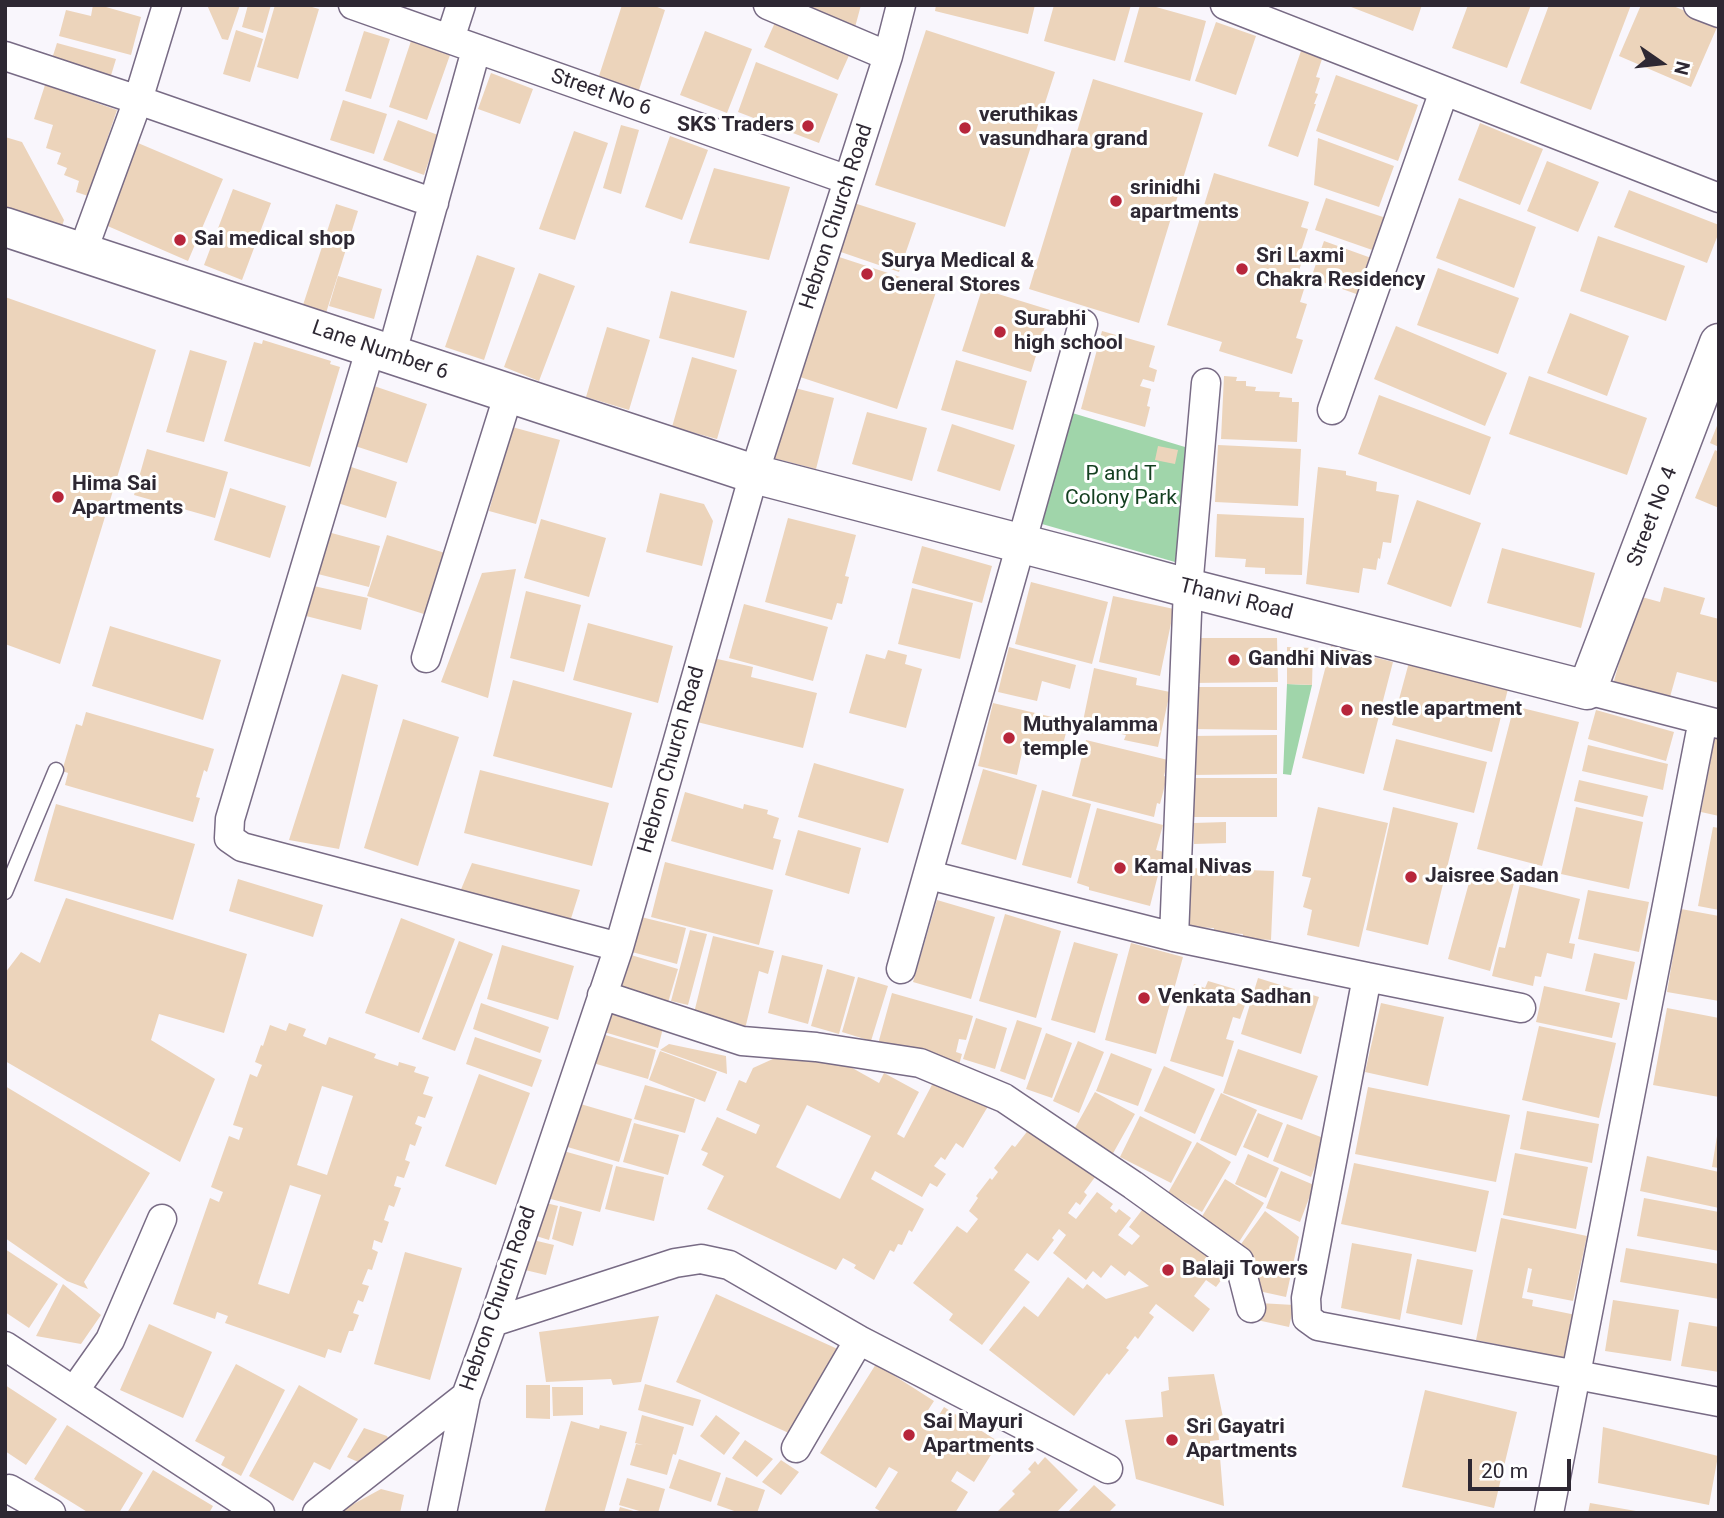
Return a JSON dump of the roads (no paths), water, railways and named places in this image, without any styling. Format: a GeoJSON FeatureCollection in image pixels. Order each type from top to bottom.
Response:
{"type":"FeatureCollection","features":[{"type":"Feature","properties":{"kind":"street"},"geometry":{"type":"LineString","coordinates":[[82,253],[138,100],[167,5]]}},
{"type":"Feature","properties":{"kind":"street","name":"Street No 6"},"geometry":{"type":"LineString","coordinates":[[353,5],[848,180]]}},
{"type":"Feature","properties":{"kind":"street"},"geometry":{"type":"LineString","coordinates":[[461,5],[463,45],[434,203],[381,352],[230,819],[229,838],[242,847],[618,947]]}},
{"type":"Feature","properties":{"kind":"street"},"geometry":{"type":"LineString","coordinates":[[768,5],[888,56]]}},
{"type":"Feature","properties":{"kind":"street","name":"Hebron Church Road"},"geometry":{"type":"LineString","coordinates":[[442,1513],[466,1396],[618,947],[754,474],[888,56],[901,5]]}},
{"type":"Feature","properties":{"kind":"street"},"geometry":{"type":"LineString","coordinates":[[1225,5],[1719,198]]}},
{"type":"Feature","properties":{"kind":"street"},"geometry":{"type":"LineString","coordinates":[[1698,5],[1719,13]]}},
{"type":"Feature","properties":{"kind":"street"},"geometry":{"type":"LineString","coordinates":[[5,56],[434,203]]}},
{"type":"Feature","properties":{"kind":"street"},"geometry":{"type":"LineString","coordinates":[[1332,410],[1444,91]]}},
{"type":"Feature","properties":{"kind":"street","name":"Lane Number 6"},"geometry":{"type":"LineString","coordinates":[[5,227],[754,474]]}},
{"type":"Feature","properties":{"kind":"street"},"geometry":{"type":"LineString","coordinates":[[901,969],[1083,324]]}},
{"type":"Feature","properties":{"kind":"street","name":"Street No 4"},"geometry":{"type":"LineString","coordinates":[[1587,690],[1719,343]]}},
{"type":"Feature","properties":{"kind":"street"},"geometry":{"type":"LineString","coordinates":[[1174,937],[1188,589],[1206,383]]}},
{"type":"Feature","properties":{"kind":"street"},"geometry":{"type":"LineString","coordinates":[[426,658],[509,393]]}},
{"type":"Feature","properties":{"kind":"street","name":"Thanvi Road"},"geometry":{"type":"LineString","coordinates":[[754,474],[1188,589],[1711,722]]}},
{"type":"Feature","properties":{"kind":"street"},"geometry":{"type":"LineString","coordinates":[[1549,1513],[1711,722]]}},
{"type":"Feature","properties":{"kind":"street"},"geometry":{"type":"LineString","coordinates":[[929,875],[1174,937],[1521,1008]]}},
{"type":"Feature","properties":{"kind":"street"},"geometry":{"type":"LineString","coordinates":[[1367,977],[1306,1298],[1307,1318],[1318,1326],[1719,1402]]}},
{"type":"Feature","properties":{"kind":"street"},"geometry":{"type":"LineString","coordinates":[[602,995],[742,1041],[816,1047],[920,1063],[1004,1098],[1239,1261],[1251,1308]]}},
{"type":"Feature","properties":{"kind":"street"},"geometry":{"type":"LineString","coordinates":[[74,1391],[110,1340],[162,1219]]}},
{"type":"Feature","properties":{"kind":"street"},"geometry":{"type":"LineString","coordinates":[[493,1322],[675,1263],[701,1259],[729,1265],[859,1340],[1108,1469]]}},
{"type":"Feature","properties":{"kind":"street"},"geometry":{"type":"LineString","coordinates":[[796,1448],[859,1340]]}},
{"type":"Feature","properties":{"kind":"street"},"geometry":{"type":"LineString","coordinates":[[5,1346],[260,1513]]}},
{"type":"Feature","properties":{"kind":"street"},"geometry":{"type":"LineString","coordinates":[[317,1513],[466,1396]]}},
{"type":"Feature","properties":{"kind":"street"},"geometry":{"type":"LineString","coordinates":[[9,1489],[51,1513]]}},
{"type":"Feature","properties":{"kind":"lane"},"geometry":{"type":"LineString","coordinates":[[5,892],[56,770]]}},
{"type":"Feature","properties":{"kind":"place","name":"SKS Traders"},"geometry":{"type":"Point","coordinates":[808,126]}},
{"type":"Feature","properties":{"kind":"place","name":"veruthikas vasundhara grand"},"geometry":{"type":"Point","coordinates":[965,128]}},
{"type":"Feature","properties":{"kind":"place","name":"srinidhi apartments"},"geometry":{"type":"Point","coordinates":[1116,201]}},
{"type":"Feature","properties":{"kind":"place","name":"Sai medical shop"},"geometry":{"type":"Point","coordinates":[180,240]}},
{"type":"Feature","properties":{"kind":"place","name":"Sri Laxmi Chakra Residency"},"geometry":{"type":"Point","coordinates":[1242,269]}},
{"type":"Feature","properties":{"kind":"place","name":"Surya Medical & General Stores"},"geometry":{"type":"Point","coordinates":[867,274]}},
{"type":"Feature","properties":{"kind":"place","name":"Surabhi high school"},"geometry":{"type":"Point","coordinates":[1000,332]}},
{"type":"Feature","properties":{"kind":"place","name":"Hima Sai Apartments"},"geometry":{"type":"Point","coordinates":[58,497]}},
{"type":"Feature","properties":{"kind":"place","name":"Gandhi Nivas"},"geometry":{"type":"Point","coordinates":[1234,660]}},
{"type":"Feature","properties":{"kind":"place","name":"nestle apartment"},"geometry":{"type":"Point","coordinates":[1347,710]}},
{"type":"Feature","properties":{"kind":"place","name":"Muthyalamma temple"},"geometry":{"type":"Point","coordinates":[1009,738]}},
{"type":"Feature","properties":{"kind":"place","name":"Kamal Nivas"},"geometry":{"type":"Point","coordinates":[1120,868]}},
{"type":"Feature","properties":{"kind":"place","name":"Jaisree Sadan"},"geometry":{"type":"Point","coordinates":[1411,877]}},
{"type":"Feature","properties":{"kind":"place","name":"Venkata Sadhan"},"geometry":{"type":"Point","coordinates":[1144,998]}},
{"type":"Feature","properties":{"kind":"place","name":"Balaji Towers"},"geometry":{"type":"Point","coordinates":[1168,1270]}},
{"type":"Feature","properties":{"kind":"place","name":"Sai Mayuri Apartments"},"geometry":{"type":"Point","coordinates":[909,1435]}},
{"type":"Feature","properties":{"kind":"place","name":"Sri Gayatri Apartments"},"geometry":{"type":"Point","coordinates":[1172,1440]}},
{"type":"Feature","properties":{"kind":"park label","name":"P and T Colony Park"},"geometry":{"type":"Point","coordinates":[1121,487]}}]}
